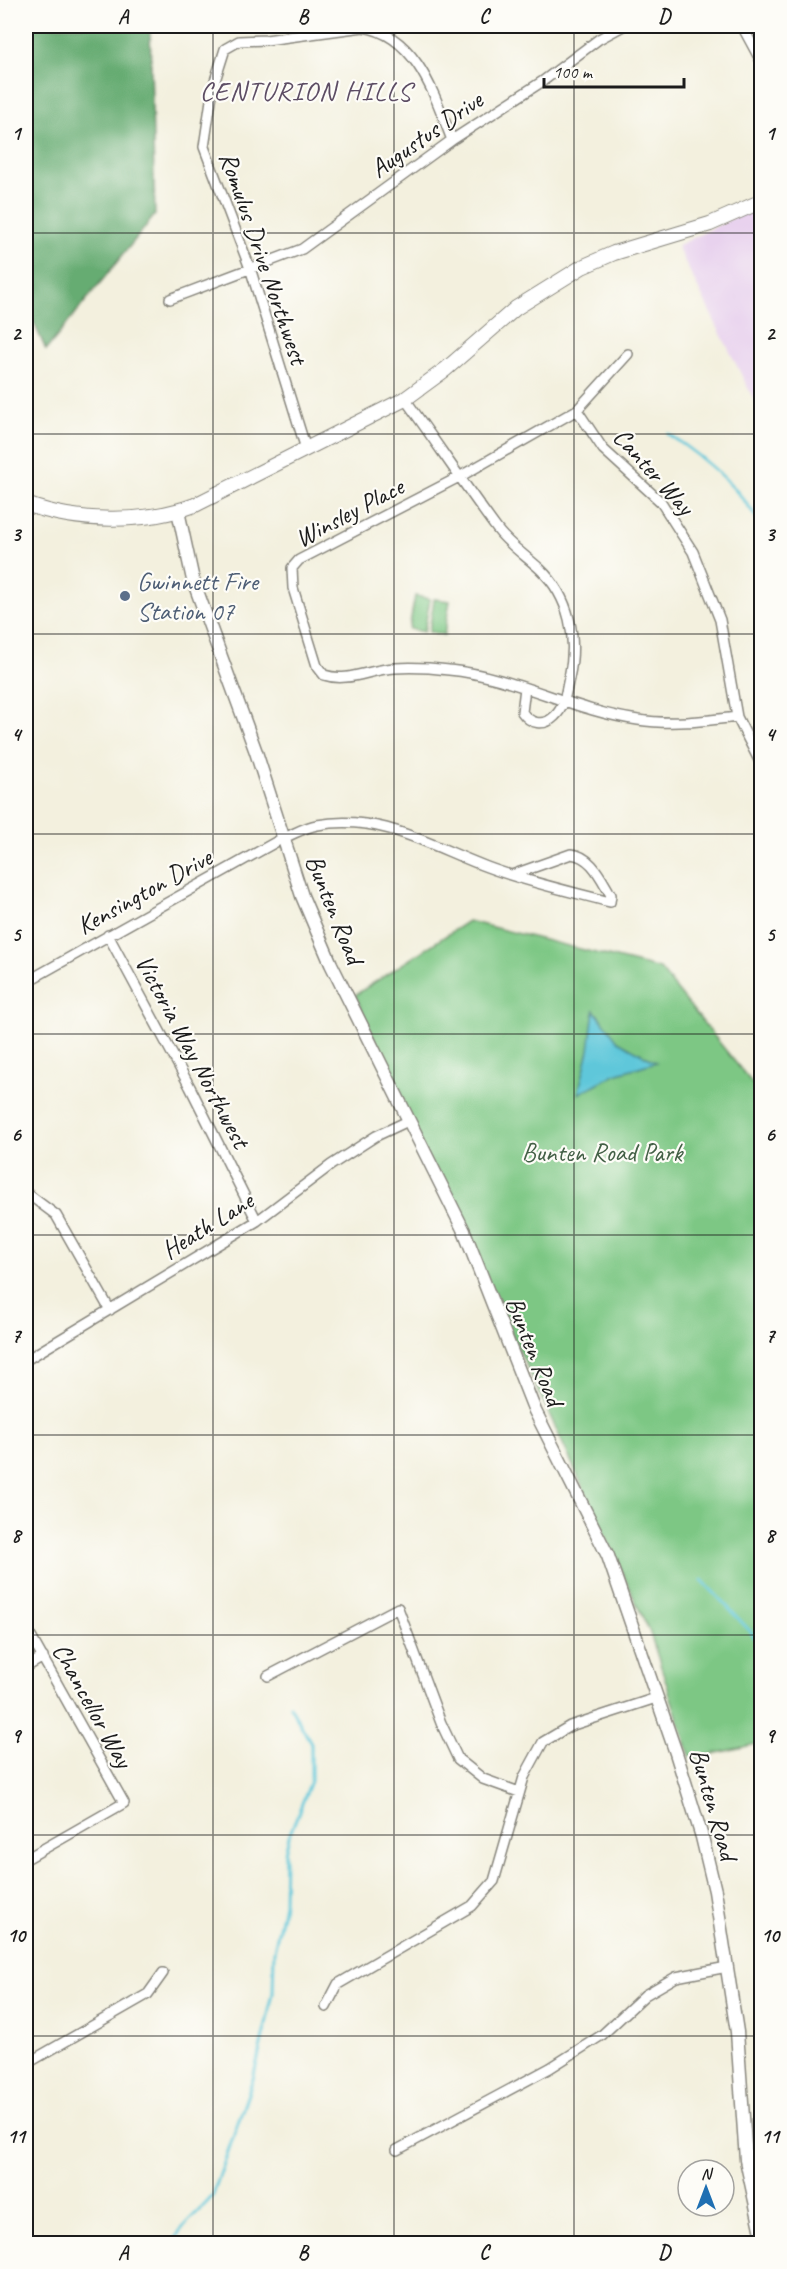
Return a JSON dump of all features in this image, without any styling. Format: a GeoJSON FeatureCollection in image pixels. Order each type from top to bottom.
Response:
{"type":"FeatureCollection","features":[{"type":"Feature","properties":{"kind":"main road"},"geometry":{"type":"LineString","coordinates":[[26,504],[72,516],[123,518],[178,511],[405,399],[446,369],[516,308],[582,267],[614,253],[739,213],[762,201]]}},
{"type":"Feature","properties":{"kind":"street","name":"Augustus Drive"},"geometry":{"type":"LineString","coordinates":[[170,299],[251,271],[302,249],[452,140],[543,81],[599,39],[622,26]]}},
{"type":"Feature","properties":{"kind":"street"},"geometry":{"type":"LineString","coordinates":[[742,26],[762,63]]}},
{"type":"Feature","properties":{"kind":"street","name":"Romulus Drive Northwest"},"geometry":{"type":"LineString","coordinates":[[306,449],[251,271],[204,147],[213,87],[225,50],[239,41],[363,27],[377,29],[397,40],[428,80],[452,140]]}},
{"type":"Feature","properties":{"kind":"street","name":"Winsley Place"},"geometry":{"type":"LineString","coordinates":[[628,354],[577,410],[461,476],[299,560],[292,568],[293,588],[317,666],[324,675],[336,679],[393,668],[445,669],[481,673],[563,701],[637,720],[690,723],[737,717]]}},
{"type":"Feature","properties":{"kind":"street"},"geometry":{"type":"LineString","coordinates":[[405,399],[498,530],[542,571],[558,591],[568,613],[573,627],[572,663],[559,712],[550,721],[538,723],[527,719],[522,711],[525,688]]}},
{"type":"Feature","properties":{"kind":"street","name":"Canter Way"},"geometry":{"type":"LineString","coordinates":[[577,410],[603,449],[661,502],[693,552],[720,620],[737,717],[762,766]]}},
{"type":"Feature","properties":{"kind":"street","name":"Bunten Road"},"geometry":{"type":"LineString","coordinates":[[178,511],[193,580],[256,752],[302,896],[331,964],[464,1231],[535,1411],[608,1556],[706,1853],[737,2032],[746,2160],[762,2233]]}},
{"type":"Feature","properties":{"kind":"street","name":"Kensington Drive"},"geometry":{"type":"LineString","coordinates":[[26,982],[283,838],[316,825],[346,822],[375,825],[420,837],[512,875],[610,902],[611,895],[588,860],[581,855],[572,854],[512,875]]}},
{"type":"Feature","properties":{"kind":"street","name":"Victoria Way Northwest"},"geometry":{"type":"LineString","coordinates":[[108,934],[190,1087],[257,1221]]}},
{"type":"Feature","properties":{"kind":"street","name":"Heath Lane"},"geometry":{"type":"LineString","coordinates":[[26,1360],[257,1221],[331,1165],[376,1136],[408,1121]]}},
{"type":"Feature","properties":{"kind":"street"},"geometry":{"type":"LineString","coordinates":[[27,1194],[43,1202],[56,1215],[110,1310]]}},
{"type":"Feature","properties":{"kind":"street"},"geometry":{"type":"LineString","coordinates":[[268,1676],[398,1608],[441,1722],[458,1759],[483,1779],[519,1791]]}},
{"type":"Feature","properties":{"kind":"street","name":"Chancellor Way"},"geometry":{"type":"LineString","coordinates":[[26,1628],[124,1803],[26,1859]]}},
{"type":"Feature","properties":{"kind":"street"},"geometry":{"type":"LineString","coordinates":[[26,1667],[43,1657]]}},
{"type":"Feature","properties":{"kind":"street"},"geometry":{"type":"LineString","coordinates":[[326,2007],[338,1984],[472,1906],[494,1881],[519,1791],[534,1755],[543,1742],[570,1726],[656,1698]]}},
{"type":"Feature","properties":{"kind":"street"},"geometry":{"type":"LineString","coordinates":[[398,2150],[550,2068],[602,2035],[645,1995],[676,1977],[727,1967]]}},
{"type":"Feature","properties":{"kind":"street"},"geometry":{"type":"LineString","coordinates":[[26,2064],[147,1994],[163,1972]]}},
{"type":"Feature","properties":{"kind":"shaded area"},"geometry":{"type":"Polygon","coordinates":[[[761,204],[761,414],[677,246],[761,204]]]}},
{"type":"Feature","properties":{"kind":"green space"},"geometry":{"type":"Polygon","coordinates":[[[26,26],[150,26],[155,215],[46,350],[26,305],[26,26]]]}},
{"type":"Feature","properties":{"kind":"green space"},"geometry":{"type":"Polygon","coordinates":[[[415,596],[430,599],[424,632],[409,629],[415,596]]]}},
{"type":"Feature","properties":{"kind":"green space"},"geometry":{"type":"Polygon","coordinates":[[[434,599],[450,601],[444,635],[429,632],[434,599]]]}},
{"type":"Feature","properties":{"kind":"green space","name":"Bunten Road Park"},"geometry":{"type":"Polygon","coordinates":[[[468,921],[660,969],[761,1094],[761,1743],[691,1759],[650,1633],[534,1381],[436,1179],[355,995],[468,921]]]}},
{"type":"Feature","properties":{"kind":"water"},"geometry":{"type":"Polygon","coordinates":[[[594,1010],[618,1041],[656,1062],[615,1074],[578,1094],[589,1050],[594,1010]]]}},
{"type":"Feature","properties":{"kind":"waterway"},"geometry":{"type":"LineString","coordinates":[[668,434],[721,474],[743,499],[762,527]]}},
{"type":"Feature","properties":{"kind":"waterway"},"geometry":{"type":"LineString","coordinates":[[702,1580],[750,1631],[762,1649]]}},
{"type":"Feature","properties":{"kind":"waterway"},"geometry":{"type":"LineString","coordinates":[[174,2244],[181,2230],[213,2195],[253,2079],[273,1993],[274,1951],[284,1904],[285,1853],[289,1836],[311,1781],[311,1743],[290,1706]]}},
{"type":"Feature","properties":{"kind":"place","name":"Gwinnett Fire Station 07"},"geometry":{"type":"Point","coordinates":[125,596]}},
{"type":"Feature","properties":{"kind":"district","name":"CENTURION HILLS"},"geometry":{"type":"Point","coordinates":[306,91]}}]}
